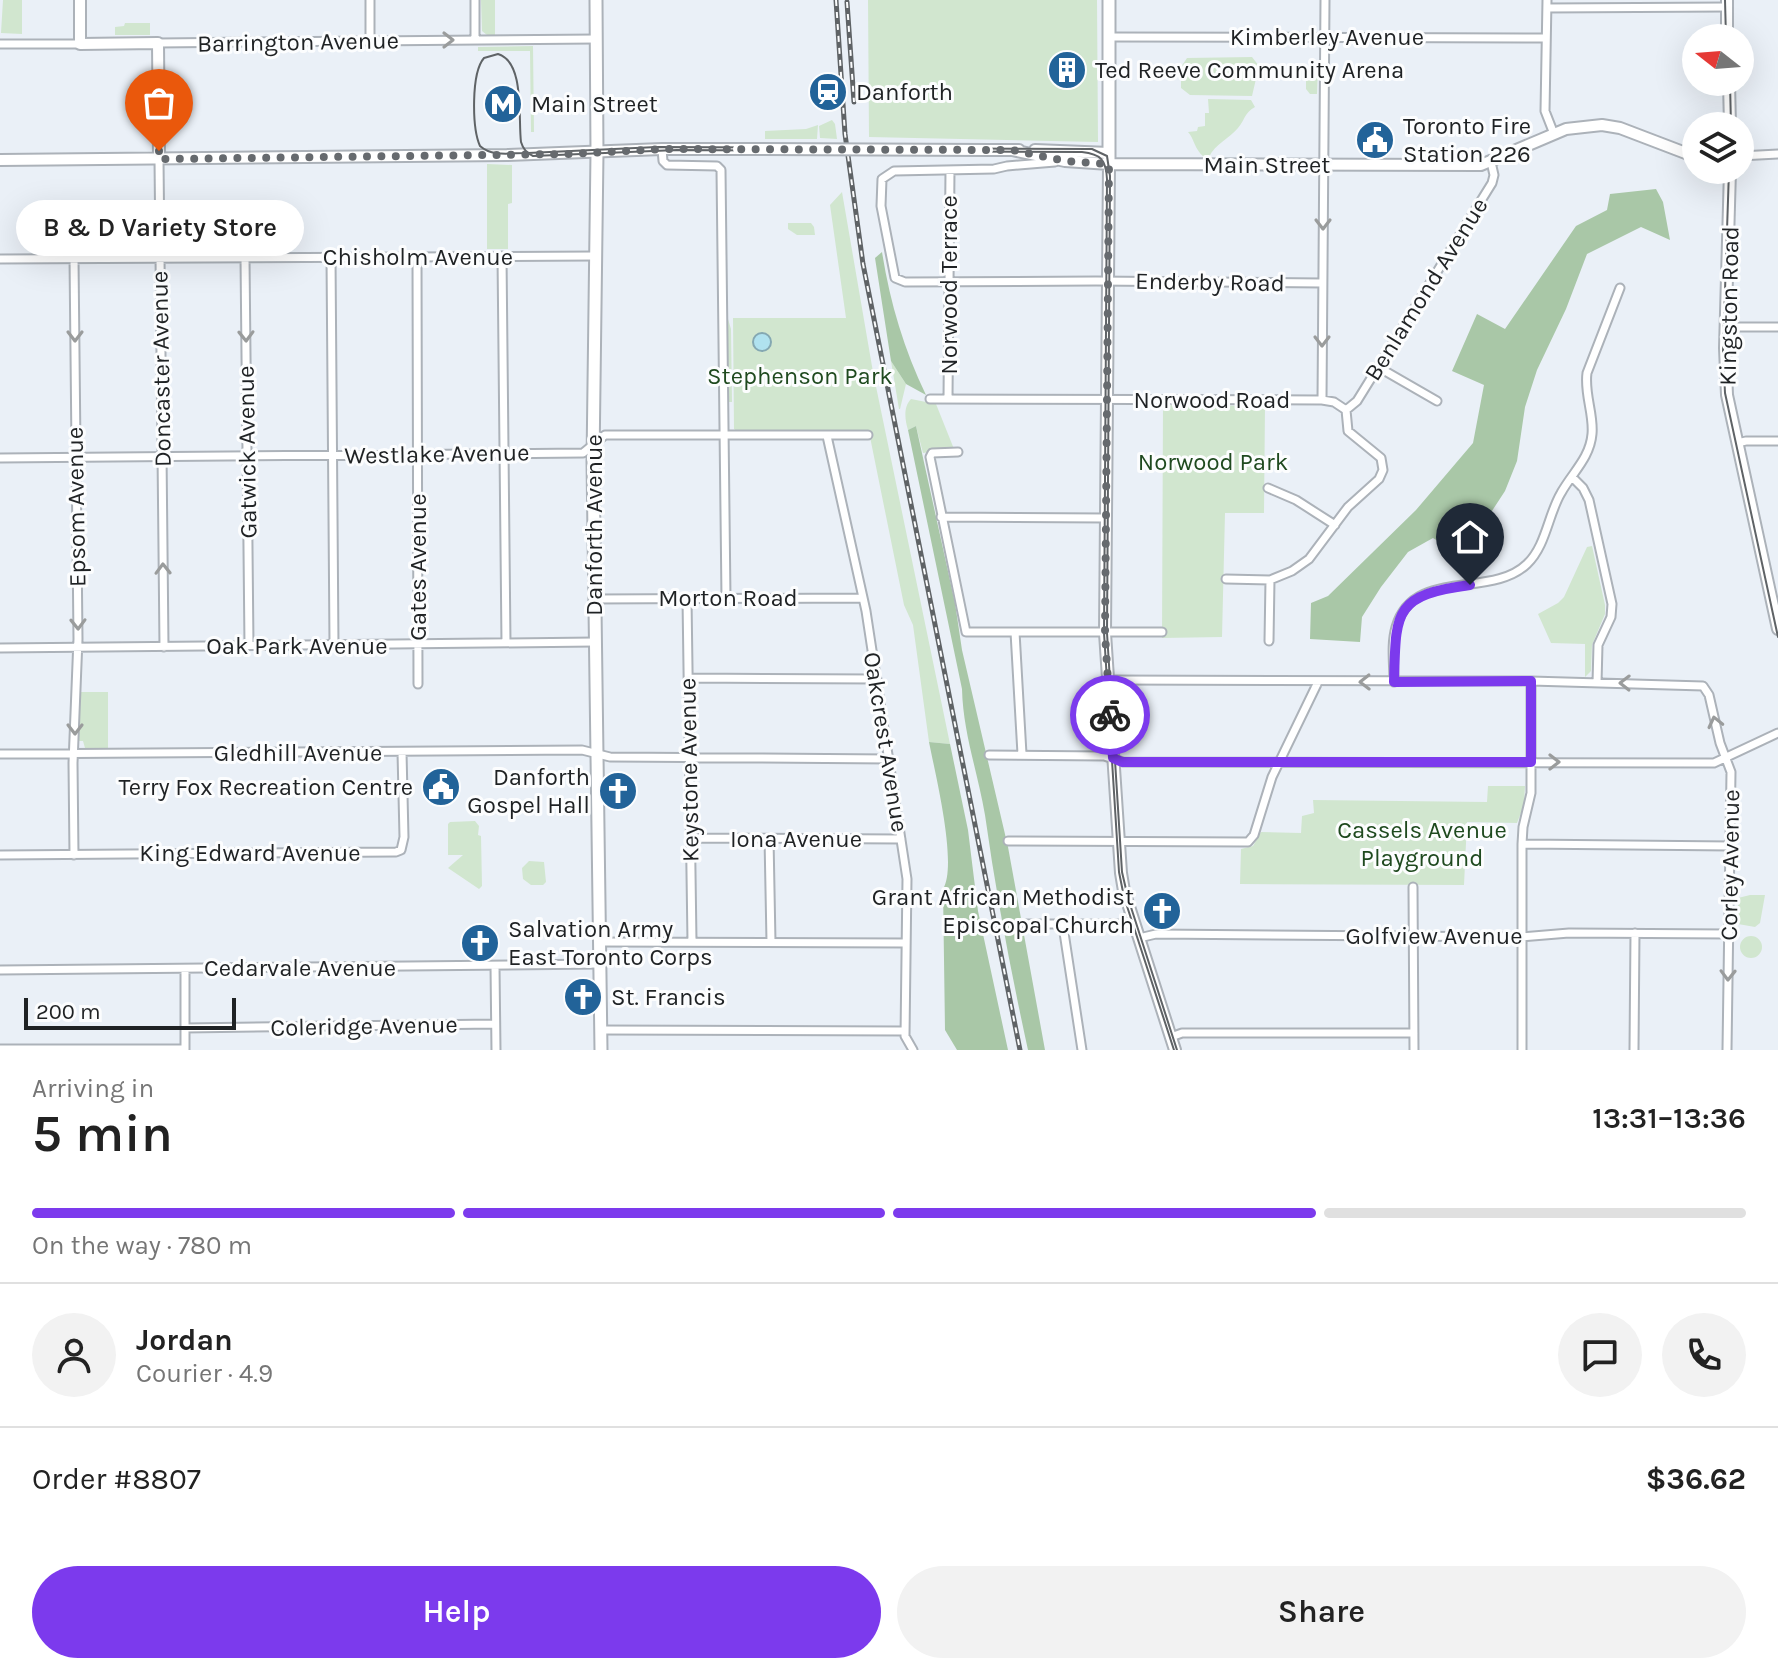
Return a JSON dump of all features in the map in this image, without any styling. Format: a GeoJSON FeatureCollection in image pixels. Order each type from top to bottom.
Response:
{"type":"FeatureCollection","features":[{"type":"Feature","properties":{"kind":"main road","name":"Danforth Avenue"},"geometry":{"type":"LineString","coordinates":[[596,0],[593,443],[601,1050]]}},
{"type":"Feature","properties":{"kind":"main road"},"geometry":{"type":"LineString","coordinates":[[1109,0],[1109,158]]}},
{"type":"Feature","properties":{"kind":"street"},"geometry":{"type":"LineString","coordinates":[[80,0],[80,44]]}},
{"type":"Feature","properties":{"kind":"street"},"geometry":{"type":"LineString","coordinates":[[370,0],[370,41]]}},
{"type":"Feature","properties":{"kind":"street"},"geometry":{"type":"LineString","coordinates":[[475,0],[475,40]]}},
{"type":"Feature","properties":{"kind":"street"},"geometry":{"type":"LineString","coordinates":[[1322,400],[1325,0]]}},
{"type":"Feature","properties":{"kind":"street"},"geometry":{"type":"LineString","coordinates":[[1554,134],[1545,111],[1547,4],[1727,4]]}},
{"type":"Feature","properties":{"kind":"street","name":"Kimberley Avenue"},"geometry":{"type":"LineString","coordinates":[[1109,37],[1546,38]]}},
{"type":"Feature","properties":{"kind":"street","name":"Barrington Avenue"},"geometry":{"type":"LineString","coordinates":[[0,44],[596,39]]}},
{"type":"Feature","properties":{"kind":"street","name":"Doncaster Avenue"},"geometry":{"type":"LineString","coordinates":[[158,43],[164,647]]}},
{"type":"Feature","properties":{"kind":"street","name":"Main Street"},"geometry":{"type":"LineString","coordinates":[[0,160],[738,149],[1012,150],[1109,158],[1324,165],[1481,165],[1578,126],[1612,126],[1682,152]]}},
{"type":"Feature","properties":{"kind":"street"},"geometry":{"type":"LineString","coordinates":[[662,149],[663,161],[667,165],[721,169],[726,598]]}},
{"type":"Feature","properties":{"kind":"street","name":"Main Street"},"geometry":{"type":"LineString","coordinates":[[1012,150],[1065,161]]}},
{"type":"Feature","properties":{"kind":"street"},"geometry":{"type":"LineString","coordinates":[[1754,155],[1778,154]]}},
{"type":"Feature","properties":{"kind":"street"},"geometry":{"type":"LineString","coordinates":[[1109,158],[1105,633],[1119,842],[1122,881],[1175,1050]]}},
{"type":"Feature","properties":{"kind":"street","name":"Main Street"},"geometry":{"type":"LineString","coordinates":[[905,282],[895,278],[888,248],[881,197],[882,179],[887,174],[894,171],[994,169],[1109,158]]}},
{"type":"Feature","properties":{"kind":"street","name":"Benlamond Avenue"},"geometry":{"type":"LineString","coordinates":[[1346,410],[1357,401],[1492,183],[1491,162]]}},
{"type":"Feature","properties":{"kind":"street","name":"Norwood Terrace"},"geometry":{"type":"LineString","coordinates":[[948,399],[950,170]]}},
{"type":"Feature","properties":{"kind":"street","name":"Kingston Road"},"geometry":{"type":"LineString","coordinates":[[1730,184],[1727,395],[1778,629]]}},
{"type":"Feature","properties":{"kind":"street"},"geometry":{"type":"LineString","coordinates":[[502,256],[506,643]]}},
{"type":"Feature","properties":{"kind":"street","name":"Chisholm Avenue"},"geometry":{"type":"LineString","coordinates":[[0,259],[595,256]]}},
{"type":"Feature","properties":{"kind":"street"},"geometry":{"type":"LineString","coordinates":[[331,257],[334,645]]}},
{"type":"Feature","properties":{"kind":"street","name":"Gates Avenue"},"geometry":{"type":"LineString","coordinates":[[417,257],[418,684]]}},
{"type":"Feature","properties":{"kind":"street","name":"Epsom Avenue"},"geometry":{"type":"LineString","coordinates":[[74,258],[78,648],[74,855]]}},
{"type":"Feature","properties":{"kind":"street","name":"Gatwick Avenue"},"geometry":{"type":"LineString","coordinates":[[245,258],[249,645]]}},
{"type":"Feature","properties":{"kind":"street","name":"Enderby Road"},"geometry":{"type":"LineString","coordinates":[[905,282],[1322,283]]}},
{"type":"Feature","properties":{"kind":"street"},"geometry":{"type":"LineString","coordinates":[[1394,682],[1395,632],[1405,608],[1430,591],[1501,580],[1525,566],[1539,546],[1557,501],[1586,457],[1592,438],[1587,373],[1620,288]]}},
{"type":"Feature","properties":{"kind":"street"},"geometry":{"type":"LineString","coordinates":[[1726,327],[1778,327]]}},
{"type":"Feature","properties":{"kind":"street"},"geometry":{"type":"LineString","coordinates":[[1378,367],[1437,401]]}},
{"type":"Feature","properties":{"kind":"street","name":"Norwood Road"},"geometry":{"type":"LineString","coordinates":[[930,399],[1322,400],[1334,402],[1346,410]]}},
{"type":"Feature","properties":{"kind":"street"},"geometry":{"type":"LineString","coordinates":[[1226,579],[1270,580],[1292,571],[1309,559],[1357,498],[1376,482],[1383,470],[1378,454],[1348,431],[1346,410]]}},
{"type":"Feature","properties":{"kind":"street","name":"Westlake Avenue"},"geometry":{"type":"LineString","coordinates":[[0,458],[583,453],[605,435],[868,435]]}},
{"type":"Feature","properties":{"kind":"street","name":"Oakcrest Avenue"},"geometry":{"type":"LineString","coordinates":[[827,436],[863,598],[907,879],[905,1036],[913,1050]]}},
{"type":"Feature","properties":{"kind":"street"},"geometry":{"type":"LineString","coordinates":[[1736,443],[1778,441]]}},
{"type":"Feature","properties":{"kind":"street"},"geometry":{"type":"LineString","coordinates":[[958,452],[932,453],[930,457],[966,632],[1162,632]]}},
{"type":"Feature","properties":{"kind":"street"},"geometry":{"type":"LineString","coordinates":[[1108,680],[1597,683],[1598,645],[1611,617],[1612,604],[1589,500],[1572,477]]}},
{"type":"Feature","properties":{"kind":"street"},"geometry":{"type":"LineString","coordinates":[[1268,488],[1296,500],[1335,525]]}},
{"type":"Feature","properties":{"kind":"street"},"geometry":{"type":"LineString","coordinates":[[941,517],[1106,518]]}},
{"type":"Feature","properties":{"kind":"street"},"geometry":{"type":"LineString","coordinates":[[1269,641],[1270,580]]}},
{"type":"Feature","properties":{"kind":"street","name":"Morton Road"},"geometry":{"type":"LineString","coordinates":[[594,599],[863,598]]}},
{"type":"Feature","properties":{"kind":"street","name":"Keystone Avenue"},"geometry":{"type":"LineString","coordinates":[[687,599],[692,941]]}},
{"type":"Feature","properties":{"kind":"street"},"geometry":{"type":"LineString","coordinates":[[1015,632],[1022,754]]}},
{"type":"Feature","properties":{"kind":"street","name":"Oak Park Avenue"},"geometry":{"type":"LineString","coordinates":[[0,648],[595,642]]}},
{"type":"Feature","properties":{"kind":"street"},"geometry":{"type":"LineString","coordinates":[[688,678],[877,679]]}},
{"type":"Feature","properties":{"kind":"street"},"geometry":{"type":"LineString","coordinates":[[1522,1050],[1522,844],[1530,803],[1531,681]]}},
{"type":"Feature","properties":{"kind":"street"},"geometry":{"type":"LineString","coordinates":[[1008,841],[1248,842],[1254,835],[1272,777],[1318,682]]}},
{"type":"Feature","properties":{"kind":"street","name":"Corley Avenue"},"geometry":{"type":"LineString","coordinates":[[1597,683],[1696,684],[1703,686],[1709,695],[1720,743],[1731,772],[1727,1050]]}},
{"type":"Feature","properties":{"kind":"street"},"geometry":{"type":"LineString","coordinates":[[989,755],[1106,756],[1122,762],[1714,763],[1778,733]]}},
{"type":"Feature","properties":{"kind":"street","name":"Gledhill Avenue"},"geometry":{"type":"LineString","coordinates":[[0,754],[582,750],[610,757],[890,759]]}},
{"type":"Feature","properties":{"kind":"street","name":"King Edward Avenue"},"geometry":{"type":"LineString","coordinates":[[0,855],[396,852],[401,850],[404,837],[402,752]]}},
{"type":"Feature","properties":{"kind":"street","name":"Iona Avenue"},"geometry":{"type":"LineString","coordinates":[[691,838],[901,839]]}},
{"type":"Feature","properties":{"kind":"street"},"geometry":{"type":"LineString","coordinates":[[769,838],[771,942]]}},
{"type":"Feature","properties":{"kind":"street"},"geometry":{"type":"LineString","coordinates":[[1522,844],[1731,846]]}},
{"type":"Feature","properties":{"kind":"street"},"geometry":{"type":"LineString","coordinates":[[1413,887],[1414,1050]]}},
{"type":"Feature","properties":{"kind":"street"},"geometry":{"type":"LineString","coordinates":[[1026,924],[1135,924]]}},
{"type":"Feature","properties":{"kind":"street"},"geometry":{"type":"LineString","coordinates":[[1063,926],[1082,1050]]}},
{"type":"Feature","properties":{"kind":"street","name":"Golfview Avenue"},"geometry":{"type":"LineString","coordinates":[[1139,938],[1156,934],[1522,937],[1569,933],[1729,934]]}},
{"type":"Feature","properties":{"kind":"street"},"geometry":{"type":"LineString","coordinates":[[1634,1050],[1635,933]]}},
{"type":"Feature","properties":{"kind":"street"},"geometry":{"type":"LineString","coordinates":[[600,942],[906,943]]}},
{"type":"Feature","properties":{"kind":"street","name":"Cedarvale Avenue"},"geometry":{"type":"LineString","coordinates":[[0,970],[600,964]]}},
{"type":"Feature","properties":{"kind":"street"},"geometry":{"type":"LineString","coordinates":[[495,966],[496,1050]]}},
{"type":"Feature","properties":{"kind":"street"},"geometry":{"type":"LineString","coordinates":[[0,1049],[185,1050],[185,969]]}},
{"type":"Feature","properties":{"kind":"street","name":"Coleridge Avenue"},"geometry":{"type":"LineString","coordinates":[[185,1028],[495,1024]]}},
{"type":"Feature","properties":{"kind":"street"},"geometry":{"type":"LineString","coordinates":[[601,1030],[905,1031]]}},
{"type":"Feature","properties":{"kind":"street"},"geometry":{"type":"LineString","coordinates":[[1171,1037],[1182,1033],[1414,1033]]}},
{"type":"Feature","properties":{"kind":"green space"},"geometry":{"type":"Polygon","coordinates":[[[3,0],[22,0],[22,34],[1,33],[3,0]]]}},
{"type":"Feature","properties":{"kind":"green space"},"geometry":{"type":"Polygon","coordinates":[[[481,0],[495,0],[495,35],[482,31],[481,0]]]}},
{"type":"Feature","properties":{"kind":"green space"},"geometry":{"type":"Polygon","coordinates":[[[868,0],[1097,0],[1098,142],[869,137],[868,0]]]}},
{"type":"Feature","properties":{"kind":"green space"},"geometry":{"type":"Polygon","coordinates":[[[125,23],[150,23],[150,35],[115,35],[115,27],[124,26],[125,23]]]}},
{"type":"Feature","properties":{"kind":"green space"},"geometry":{"type":"Polygon","coordinates":[[[533,46],[534,132],[531,132],[530,51],[478,51],[478,47],[533,46]]]}},
{"type":"Feature","properties":{"kind":"green space"},"geometry":{"type":"Polygon","coordinates":[[[1252,57],[1259,66],[1252,96],[1190,95],[1181,88],[1181,67],[1187,58],[1252,57]]]}},
{"type":"Feature","properties":{"kind":"green space"},"geometry":{"type":"Polygon","coordinates":[[[1318,66],[1317,94],[1310,94],[1306,89],[1306,76],[1318,66]]]}},
{"type":"Feature","properties":{"kind":"green space"},"geometry":{"type":"Polygon","coordinates":[[[1208,99],[1251,100],[1255,107],[1209,157],[1204,157],[1188,132],[1205,126],[1205,113],[1209,113],[1208,99]]]}},
{"type":"Feature","properties":{"kind":"green space"},"geometry":{"type":"Polygon","coordinates":[[[832,120],[837,139],[820,138],[819,126],[832,120]]]}},
{"type":"Feature","properties":{"kind":"green space"},"geometry":{"type":"Polygon","coordinates":[[[818,125],[817,139],[765,139],[765,131],[806,129],[818,125]]]}},
{"type":"Feature","properties":{"kind":"green space"},"geometry":{"type":"Polygon","coordinates":[[[487,164],[512,165],[508,249],[487,249],[487,164]]]}},
{"type":"Feature","properties":{"kind":"green space"},"geometry":{"type":"Polygon","coordinates":[[[1656,189],[1663,202],[1670,240],[1641,227],[1587,254],[1566,309],[1537,370],[1525,407],[1517,461],[1505,491],[1490,514],[1448,547],[1433,538],[1408,552],[1362,617],[1360,642],[1310,639],[1311,603],[1328,596],[1416,510],[1473,443],[1484,385],[1452,371],[1477,314],[1505,329],[1576,226],[1607,210],[1610,194],[1656,189]]]}},
{"type":"Feature","properties":{"kind":"green space","name":"Stephenson Park"},"geometry":{"type":"Polygon","coordinates":[[[842,192],[873,372],[950,744],[929,742],[913,625],[904,605],[869,432],[738,432],[734,429],[733,318],[846,318],[830,205],[842,192]]]}},
{"type":"Feature","properties":{"kind":"green space"},"geometry":{"type":"Polygon","coordinates":[[[788,223],[811,223],[815,235],[797,235],[788,229],[788,223]]]}},
{"type":"Feature","properties":{"kind":"green space"},"geometry":{"type":"Polygon","coordinates":[[[882,252],[899,325],[926,395],[906,384],[891,361],[875,258],[882,252]]]}},
{"type":"Feature","properties":{"kind":"green space"},"geometry":{"type":"Polygon","coordinates":[[[728,319],[731,329],[732,402],[728,402],[728,319]]]}},
{"type":"Feature","properties":{"kind":"green space"},"geometry":{"type":"Polygon","coordinates":[[[891,361],[906,384],[900,409],[899,409],[891,361]]]}},
{"type":"Feature","properties":{"kind":"green space"},"geometry":{"type":"Polygon","coordinates":[[[911,399],[936,404],[954,449],[923,453],[916,426],[908,430],[907,426],[906,410],[911,399]]]}},
{"type":"Feature","properties":{"kind":"green space","name":"Norwood Park"},"geometry":{"type":"Polygon","coordinates":[[[1163,405],[1265,406],[1264,513],[1225,513],[1222,637],[1162,638],[1163,405]]]}},
{"type":"Feature","properties":{"kind":"green space"},"geometry":{"type":"Polygon","coordinates":[[[916,426],[955,603],[962,650],[1008,847],[1045,1050],[1028,1050],[965,721],[962,689],[908,430],[916,426]]]}},
{"type":"Feature","properties":{"kind":"green space"},"geometry":{"type":"Polygon","coordinates":[[[1592,546],[1605,614],[1592,645],[1591,671],[1585,677],[1585,644],[1551,643],[1538,614],[1564,597],[1587,547],[1592,546]]]}},
{"type":"Feature","properties":{"kind":"green space"},"geometry":{"type":"Polygon","coordinates":[[[78,692],[108,692],[108,748],[85,748],[83,741],[79,741],[78,692]]]}},
{"type":"Feature","properties":{"kind":"green space"},"geometry":{"type":"Polygon","coordinates":[[[929,742],[950,744],[968,830],[978,911],[1008,1050],[957,1050],[945,1030],[943,889],[947,877],[947,840],[929,742]]]}},
{"type":"Feature","properties":{"kind":"green space","name":"Cassels Avenue Playground"},"geometry":{"type":"Polygon","coordinates":[[[1488,786],[1525,786],[1524,805],[1517,823],[1467,822],[1464,885],[1240,884],[1241,849],[1253,846],[1261,832],[1301,833],[1302,816],[1314,813],[1313,800],[1487,802],[1488,786]]]}},
{"type":"Feature","properties":{"kind":"green space"},"geometry":{"type":"Polygon","coordinates":[[[475,821],[479,826],[478,835],[481,836],[482,886],[479,889],[448,868],[463,855],[448,855],[448,824],[475,821]]]}},
{"type":"Feature","properties":{"kind":"green space"},"geometry":{"type":"Polygon","coordinates":[[[529,861],[544,862],[546,882],[543,885],[531,885],[523,879],[522,868],[529,861]]]}},
{"type":"Feature","properties":{"kind":"green space"},"geometry":{"type":"Polygon","coordinates":[[[1765,895],[1760,923],[1755,927],[1738,924],[1738,898],[1765,895]]]}},
{"type":"Feature","properties":{"kind":"green space"},"geometry":{"type":"Polygon","coordinates":[[[1747,936],[1755,936],[1762,947],[1755,958],[1747,958],[1740,951],[1740,943],[1747,936]]]}},
{"type":"Feature","properties":{"kind":"water"},"geometry":{"type":"Polygon","coordinates":[[[762,333],[771,342],[762,351],[753,342],[762,333]]]}},
{"type":"Feature","properties":{"kind":"tram line"},"geometry":{"type":"LineString","coordinates":[[1725,0],[1726,24]]}},
{"type":"Feature","properties":{"kind":"tram line"},"geometry":{"type":"LineString","coordinates":[[1174,1050],[1124,897],[1119,872],[1104,633],[1107,179],[1101,159],[1082,152],[677,150],[533,156],[528,154],[527,152],[525,150],[521,142],[513,68],[507,59],[498,54],[484,58],[475,88],[475,127],[480,146],[496,153],[508,154],[520,153],[526,153],[528,153],[657,147],[1092,149],[1107,156],[1110,176],[1107,633],[1122,872],[1177,1050]]}},
{"type":"Feature","properties":{"kind":"tram line"},"geometry":{"type":"LineString","coordinates":[[1730,96],[1731,112]]}},
{"type":"Feature","properties":{"kind":"tram line"},"geometry":{"type":"LineString","coordinates":[[1729,184],[1723,351],[1725,393],[1778,637]]}},
{"type":"Feature","properties":{"kind":"railway"},"geometry":{"type":"LineString","coordinates":[[836,0],[845,134],[863,264],[1020,1050]]}},
{"type":"Feature","properties":{"kind":"railway"},"geometry":{"type":"LineString","coordinates":[[847,2],[854,102]]}},
{"type":"Feature","properties":{"kind":"way so far"},"geometry":{"type":"LineString","coordinates":[[159,151],[159,159],[166,159],[569,154],[662,149],[1012,150],[1065,161],[1109,164],[1105,633],[1110,715]]}},
{"type":"Feature","properties":{"kind":"place","name":"Ted Reeve Community Arena"},"geometry":{"type":"Point","coordinates":[1067,70]}},
{"type":"Feature","properties":{"kind":"place","name":"Danforth"},"geometry":{"type":"Point","coordinates":[828,92]}},
{"type":"Feature","properties":{"kind":"place","name":"Main Street"},"geometry":{"type":"Point","coordinates":[503,104]}},
{"type":"Feature","properties":{"kind":"place","name":"Toronto Fire Station 226"},"geometry":{"type":"Point","coordinates":[1375,140]}},
{"type":"Feature","properties":{"kind":"place","name":"B & D Variety Store"},"geometry":{"type":"Point","coordinates":[159,151]}},
{"type":"Feature","properties":{"kind":"place","name":"Terry Fox Recreation Centre"},"geometry":{"type":"Point","coordinates":[441,787]}},
{"type":"Feature","properties":{"kind":"place","name":"Danforth Gospel Hall"},"geometry":{"type":"Point","coordinates":[618,791]}},
{"type":"Feature","properties":{"kind":"place","name":"Grant African Methodist Episcopal Church"},"geometry":{"type":"Point","coordinates":[1162,911]}},
{"type":"Feature","properties":{"kind":"place","name":"Salvation Army East Toronto Corps"},"geometry":{"type":"Point","coordinates":[480,943]}},
{"type":"Feature","properties":{"kind":"place","name":"St. Francis"},"geometry":{"type":"Point","coordinates":[583,997]}},
{"type":"Feature","properties":{"kind":"route"},"geometry":{"type":"LineString","coordinates":[[1110,715],[1113,758],[1122,762],[1531,762],[1531,681],[1394,682],[1395,632],[1405,608],[1430,591],[1470,585]]}}]}
